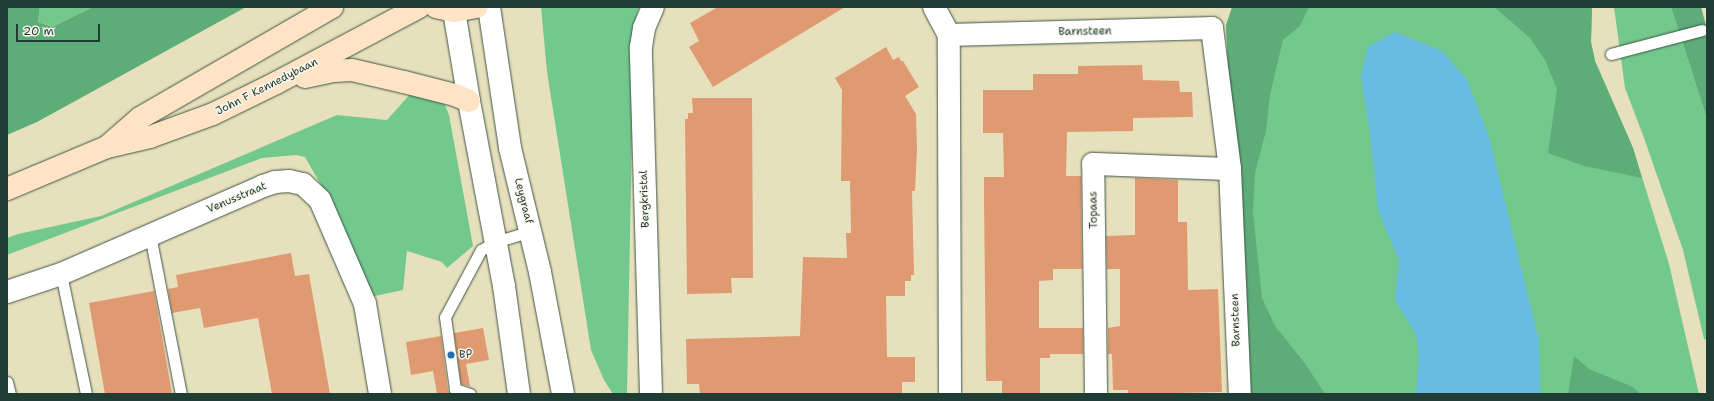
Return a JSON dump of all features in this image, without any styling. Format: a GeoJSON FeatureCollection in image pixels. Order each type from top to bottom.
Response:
{"type":"FeatureCollection","features":[{"type":"Feature","properties":{"kind":"main road","name":"John F Kennedybaan"},"geometry":{"type":"LineString","coordinates":[[107,147],[140,118],[332,7]]}},
{"type":"Feature","properties":{"kind":"main road","name":"John F Kennedybaan"},"geometry":{"type":"LineString","coordinates":[[7,190],[107,147],[150,137],[213,114],[276,84],[419,7]]}},
{"type":"Feature","properties":{"kind":"main road"},"geometry":{"type":"LineString","coordinates":[[445,9],[477,7]]}},
{"type":"Feature","properties":{"kind":"main road"},"geometry":{"type":"LineString","coordinates":[[276,84],[344,69],[455,95],[469,101]]}},
{"type":"Feature","properties":{"kind":"street","name":"Leygraaf"},"geometry":{"type":"LineString","coordinates":[[488,7],[510,148],[540,272],[563,394]]}},
{"type":"Feature","properties":{"kind":"street","name":"Bergkristal"},"geometry":{"type":"LineString","coordinates":[[651,394],[641,47],[644,28],[653,7]]}},
{"type":"Feature","properties":{"kind":"street"},"geometry":{"type":"LineString","coordinates":[[934,7],[949,35],[950,394]]}},
{"type":"Feature","properties":{"kind":"street"},"geometry":{"type":"LineString","coordinates":[[445,9],[469,101],[504,286],[519,394]]}},
{"type":"Feature","properties":{"kind":"street","name":"Barnsteen"},"geometry":{"type":"LineString","coordinates":[[949,35],[1212,28],[1230,169],[1240,394]]}},
{"type":"Feature","properties":{"kind":"street","name":"Topaas"},"geometry":{"type":"LineString","coordinates":[[1096,394],[1093,164],[1230,169]]}},
{"type":"Feature","properties":{"kind":"street","name":"Venusstraat"},"geometry":{"type":"LineString","coordinates":[[7,292],[61,274],[276,182],[289,181],[303,184],[320,200],[365,304],[380,394]]}},
{"type":"Feature","properties":{"kind":"lane"},"geometry":{"type":"LineString","coordinates":[[1612,54],[1702,30]]}},
{"type":"Feature","properties":{"kind":"lane"},"geometry":{"type":"LineString","coordinates":[[470,394],[455,389],[445,316],[481,250],[496,242],[530,231]]}},
{"type":"Feature","properties":{"kind":"lane"},"geometry":{"type":"LineString","coordinates":[[150,235],[182,394]]}},
{"type":"Feature","properties":{"kind":"lane"},"geometry":{"type":"LineString","coordinates":[[61,274],[86,394]]}},
{"type":"Feature","properties":{"kind":"lane"},"geometry":{"type":"LineString","coordinates":[[7,382],[10,394]]}},
{"type":"Feature","properties":{"kind":"green space"},"geometry":{"type":"Polygon","coordinates":[[[7,7],[40,7],[38,22],[52,27],[93,7],[246,7],[37,122],[7,135],[7,7]]]}},
{"type":"Feature","properties":{"kind":"green space"},"geometry":{"type":"Polygon","coordinates":[[[40,7],[93,7],[52,27],[38,22],[40,7]]]}},
{"type":"Feature","properties":{"kind":"green space"},"geometry":{"type":"Polygon","coordinates":[[[541,7],[639,7],[634,24],[627,394],[613,394],[604,380],[591,350],[547,72],[541,7]]]}},
{"type":"Feature","properties":{"kind":"green space"},"geometry":{"type":"Polygon","coordinates":[[[1232,7],[1309,7],[1300,26],[1283,40],[1270,95],[1266,131],[1255,173],[1253,212],[1262,298],[1275,326],[1304,362],[1325,394],[1244,394],[1226,25],[1232,7]]]}},
{"type":"Feature","properties":{"kind":"green space"},"geometry":{"type":"Polygon","coordinates":[[[1233,7],[1592,7],[1591,42],[1595,61],[1633,148],[1669,264],[1699,394],[1244,394],[1226,25],[1233,7]]]}},
{"type":"Feature","properties":{"kind":"green space"},"geometry":{"type":"Polygon","coordinates":[[[1494,7],[1592,7],[1591,42],[1595,61],[1633,148],[1642,178],[1584,166],[1548,153],[1557,89],[1545,60],[1530,38],[1494,7]]]}},
{"type":"Feature","properties":{"kind":"green space"},"geometry":{"type":"Polygon","coordinates":[[[1614,7],[1671,7],[1707,119],[1707,340],[1704,339],[1683,250],[1625,88],[1614,7]]]}},
{"type":"Feature","properties":{"kind":"green space"},"geometry":{"type":"Polygon","coordinates":[[[1671,7],[1701,7],[1707,29],[1707,119],[1671,7]]]}},
{"type":"Feature","properties":{"kind":"green space"},"geometry":{"type":"Polygon","coordinates":[[[412,92],[443,100],[449,115],[473,246],[447,268],[442,262],[407,251],[403,290],[370,297],[329,199],[305,157],[296,155],[262,158],[7,255],[7,238],[18,234],[101,216],[337,115],[387,120],[412,92]]]}},
{"type":"Feature","properties":{"kind":"green space"},"geometry":{"type":"Polygon","coordinates":[[[1574,356],[1589,369],[1633,387],[1640,394],[1568,394],[1574,356]]]}},
{"type":"Feature","properties":{"kind":"water"},"geometry":{"type":"Polygon","coordinates":[[[1395,32],[1442,51],[1467,80],[1489,137],[1539,341],[1540,394],[1416,394],[1419,354],[1416,334],[1395,300],[1399,260],[1378,210],[1370,133],[1361,76],[1368,47],[1395,32]]]}},
{"type":"Feature","properties":{"kind":"building"},"geometry":{"type":"Polygon","coordinates":[[[718,7],[845,7],[713,87],[689,47],[699,41],[690,23],[718,7]]]}},
{"type":"Feature","properties":{"kind":"building"},"geometry":{"type":"Polygon","coordinates":[[[886,47],[893,60],[899,57],[901,61],[903,61],[919,87],[905,96],[916,114],[917,149],[915,191],[912,191],[914,275],[911,275],[911,281],[905,281],[905,296],[886,296],[887,357],[915,357],[915,382],[902,382],[902,394],[700,394],[699,384],[687,384],[686,339],[800,336],[803,257],[847,258],[846,233],[851,233],[850,181],[841,181],[842,90],[835,78],[886,47]]]}},
{"type":"Feature","properties":{"kind":"building"},"geometry":{"type":"Polygon","coordinates":[[[1142,65],[1143,80],[1179,81],[1180,92],[1192,92],[1193,117],[1133,118],[1133,131],[1067,132],[1066,176],[1081,176],[1082,269],[1053,269],[1053,280],[1039,281],[1039,328],[1083,328],[1083,354],[1050,354],[1050,358],[1040,358],[1040,394],[1002,394],[1002,381],[986,381],[984,177],[1004,177],[1003,133],[983,133],[983,90],[1033,90],[1033,74],[1078,74],[1078,66],[1142,65]]]}},
{"type":"Feature","properties":{"kind":"building"},"geometry":{"type":"Polygon","coordinates":[[[692,98],[752,98],[753,278],[731,278],[732,293],[687,294],[685,119],[688,119],[688,113],[693,113],[692,98]]]}},
{"type":"Feature","properties":{"kind":"building"},"geometry":{"type":"Polygon","coordinates":[[[1135,178],[1178,180],[1178,222],[1187,222],[1188,290],[1218,289],[1222,392],[1128,394],[1128,390],[1113,390],[1112,354],[1108,354],[1108,328],[1120,326],[1120,269],[1107,269],[1106,236],[1135,235],[1135,178]]]}},
{"type":"Feature","properties":{"kind":"building"},"geometry":{"type":"Polygon","coordinates":[[[291,253],[295,276],[309,274],[330,394],[272,394],[258,318],[204,328],[200,308],[172,313],[168,289],[178,287],[176,275],[291,253]]]}},
{"type":"Feature","properties":{"kind":"building"},"geometry":{"type":"Polygon","coordinates":[[[154,291],[172,394],[105,394],[89,303],[154,291]]]}},
{"type":"Feature","properties":{"kind":"building"},"geometry":{"type":"Polygon","coordinates":[[[483,328],[489,360],[466,364],[470,386],[461,384],[454,333],[483,328]]]}},
{"type":"Feature","properties":{"kind":"building"},"geometry":{"type":"Polygon","coordinates":[[[441,336],[448,390],[450,394],[437,394],[433,371],[411,375],[406,342],[441,336]]]}},
{"type":"Feature","properties":{"kind":"place","name":"BP"},"geometry":{"type":"Point","coordinates":[451,355]}}]}
